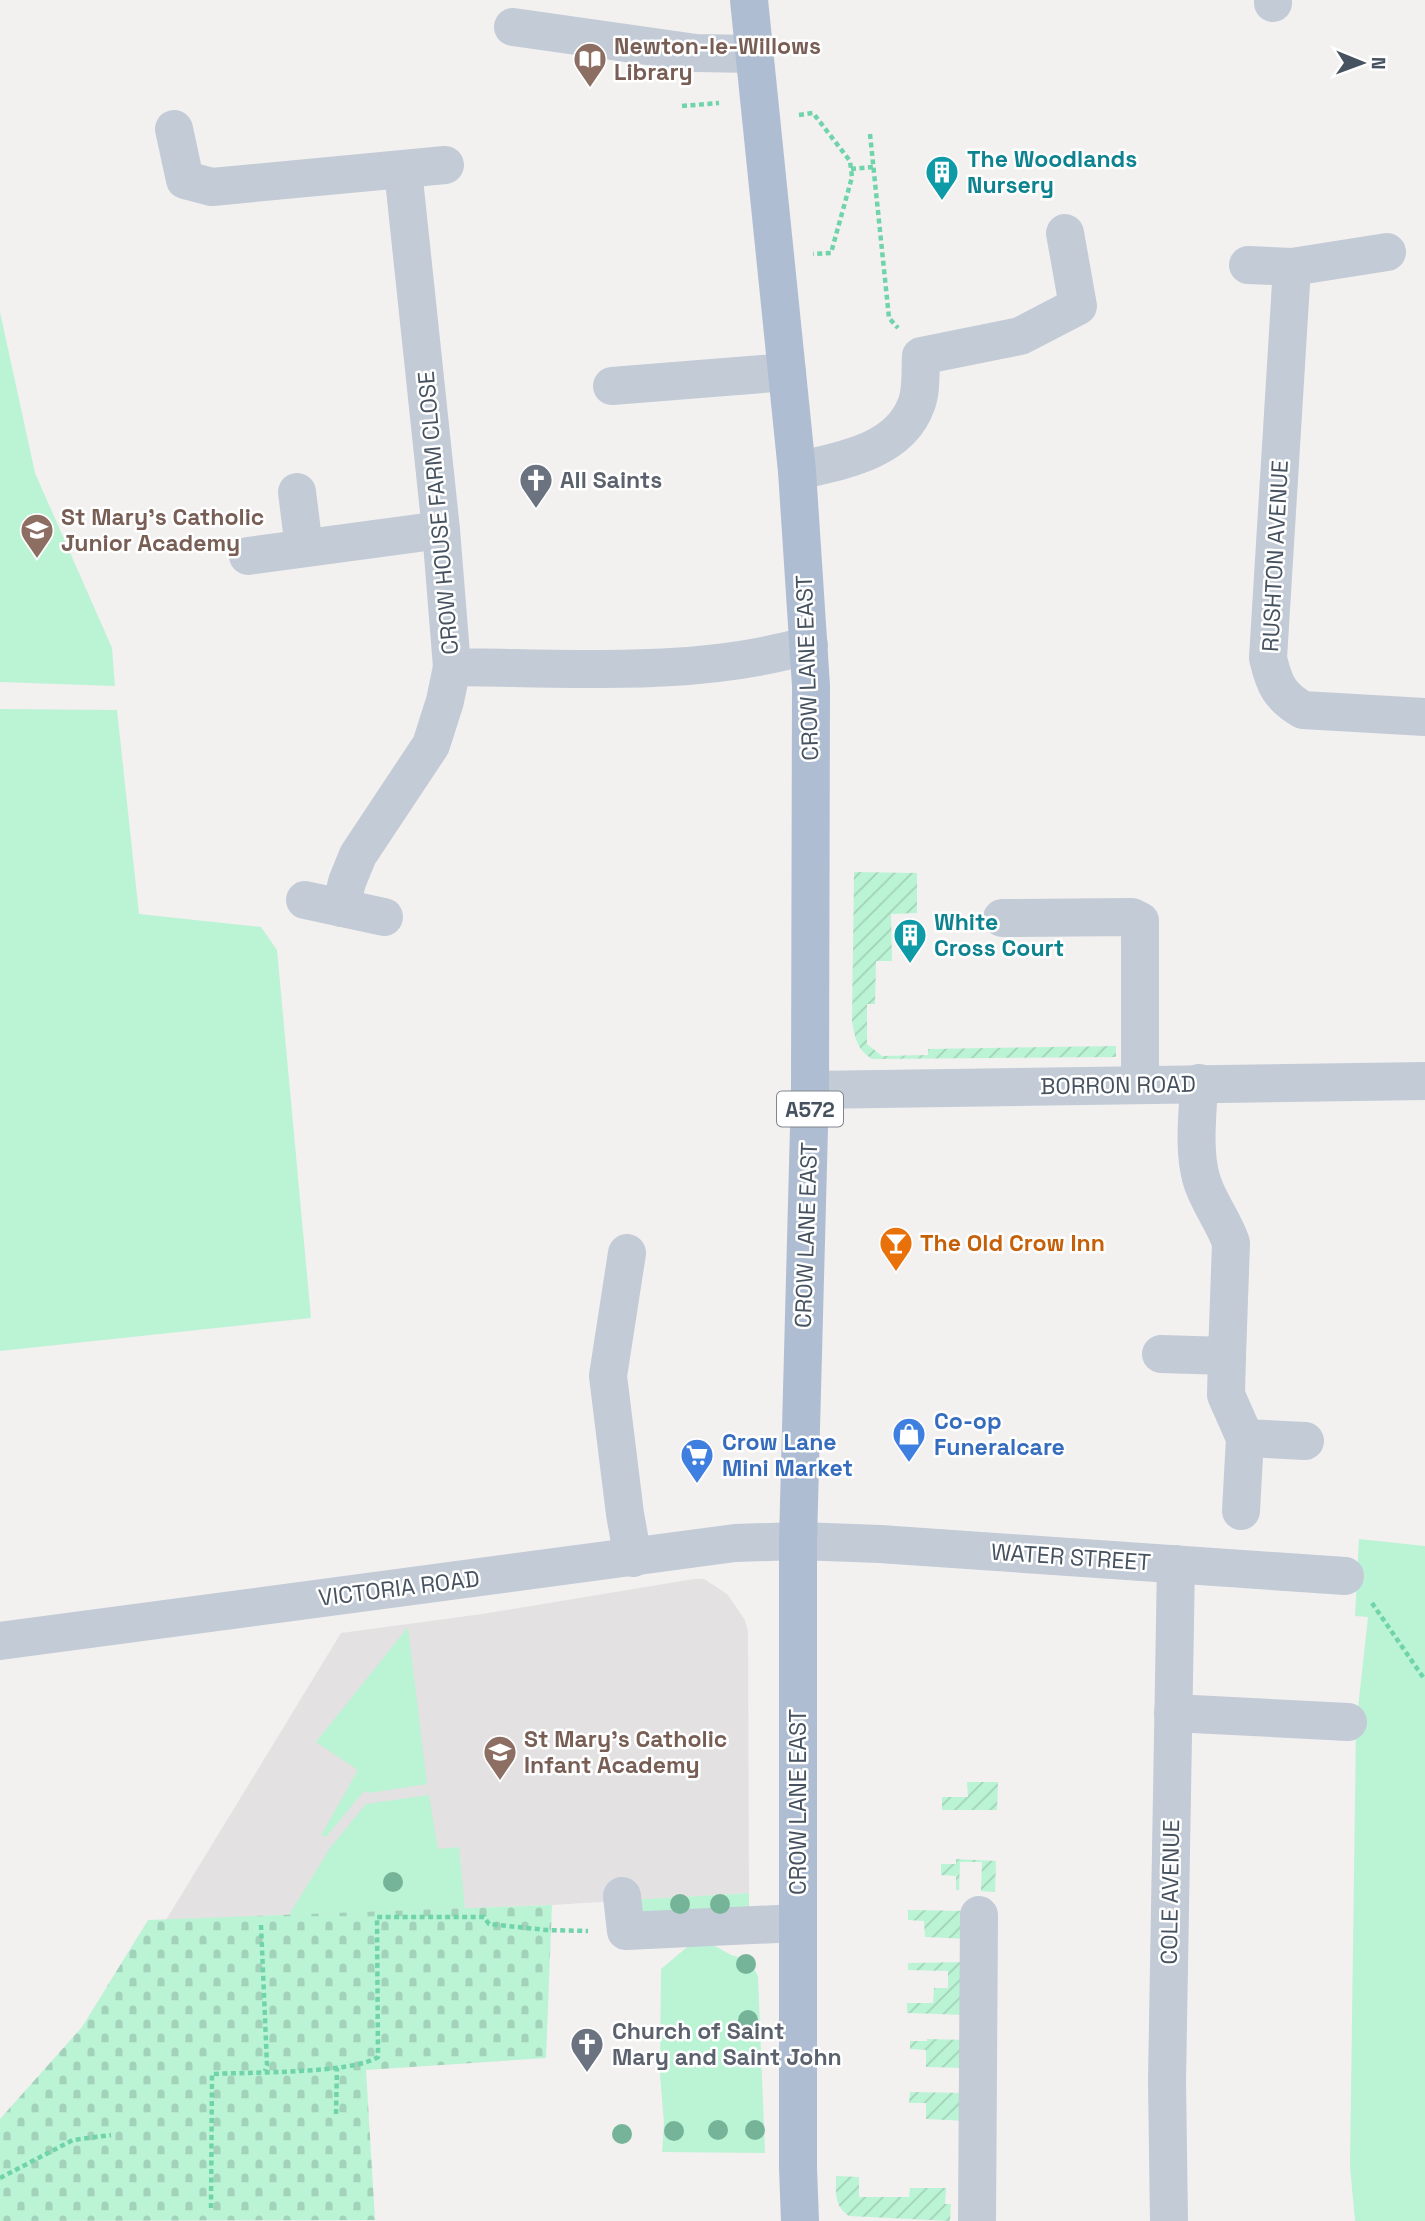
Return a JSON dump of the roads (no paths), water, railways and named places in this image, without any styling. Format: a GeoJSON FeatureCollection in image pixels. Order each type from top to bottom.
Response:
{"type":"FeatureCollection","features":[{"type":"Feature","properties":{"kind":"main road","name":"CROW LANE EAST"},"geometry":{"type":"LineString","coordinates":[[749,0],[797,471],[812,732],[810,1090],[797,1541],[800,2221]]}},
{"type":"Feature","properties":{"kind":"street"},"geometry":{"type":"LineString","coordinates":[[513,27],[696,53],[754,54]]}},
{"type":"Feature","properties":{"kind":"street"},"geometry":{"type":"LineString","coordinates":[[174,130],[185,180],[212,187],[445,165]]}},
{"type":"Feature","properties":{"kind":"street","name":"CROW HOUSE FARM CLOSE"},"geometry":{"type":"LineString","coordinates":[[403,170],[441,530],[452,667],[707,665],[779,654],[809,645]]}},
{"type":"Feature","properties":{"kind":"street"},"geometry":{"type":"LineString","coordinates":[[797,471],[831,463],[877,447],[902,428],[917,403],[921,356],[1020,336],[1078,306],[1065,233]]}},
{"type":"Feature","properties":{"kind":"street"},"geometry":{"type":"LineString","coordinates":[[1248,265],[1292,267],[1387,252]]}},
{"type":"Feature","properties":{"kind":"street","name":"RUSHTON AVENUE"},"geometry":{"type":"LineString","coordinates":[[1292,267],[1268,658],[1274,681],[1288,701],[1303,710],[1425,717]]}},
{"type":"Feature","properties":{"kind":"street"},"geometry":{"type":"LineString","coordinates":[[611,386],[787,372]]}},
{"type":"Feature","properties":{"kind":"street"},"geometry":{"type":"LineString","coordinates":[[297,492],[304,548]]}},
{"type":"Feature","properties":{"kind":"street"},"geometry":{"type":"LineString","coordinates":[[248,556],[441,530]]}},
{"type":"Feature","properties":{"kind":"street"},"geometry":{"type":"LineString","coordinates":[[384,917],[323,904],[347,882],[358,855],[430,745],[445,701],[452,667]]}},
{"type":"Feature","properties":{"kind":"street"},"geometry":{"type":"LineString","coordinates":[[1002,918],[1132,917],[1140,921],[1139,1084]]}},
{"type":"Feature","properties":{"kind":"street","name":"BORRON ROAD"},"geometry":{"type":"LineString","coordinates":[[810,1090],[1425,1081]]}},
{"type":"Feature","properties":{"kind":"street"},"geometry":{"type":"LineString","coordinates":[[1199,1083],[1198,1163],[1201,1181],[1227,1228],[1231,1243],[1226,1395],[1245,1438],[1241,1511]]}},
{"type":"Feature","properties":{"kind":"street"},"geometry":{"type":"LineString","coordinates":[[627,1253],[608,1376],[633,1558]]}},
{"type":"Feature","properties":{"kind":"street"},"geometry":{"type":"LineString","coordinates":[[1161,1354],[1227,1356]]}},
{"type":"Feature","properties":{"kind":"street"},"geometry":{"type":"LineString","coordinates":[[1245,1438],[1305,1441]]}},
{"type":"Feature","properties":{"kind":"street","name":"VICTORIA ROAD"},"geometry":{"type":"LineString","coordinates":[[0,1641],[734,1543],[797,1541]]}},
{"type":"Feature","properties":{"kind":"street","name":"WATER STREET"},"geometry":{"type":"LineString","coordinates":[[797,1541],[1345,1576]]}},
{"type":"Feature","properties":{"kind":"street","name":"COLE AVENUE"},"geometry":{"type":"LineString","coordinates":[[1169,2221],[1167,2081],[1176,1564]]}},
{"type":"Feature","properties":{"kind":"street"},"geometry":{"type":"LineString","coordinates":[[1173,1713],[1348,1722]]}},
{"type":"Feature","properties":{"kind":"street"},"geometry":{"type":"LineString","coordinates":[[624,1914],[798,1923]]}},
{"type":"Feature","properties":{"kind":"street"},"geometry":{"type":"LineString","coordinates":[[977,2221],[979,1916]]}},
{"type":"Feature","properties":{"kind":"place","name":"Newton-le-Willows Library"},"geometry":{"type":"Point","coordinates":[590,89]}},
{"type":"Feature","properties":{"kind":"place","name":"The Woodlands Nursery"},"geometry":{"type":"Point","coordinates":[942,202]}},
{"type":"Feature","properties":{"kind":"place","name":"All Saints"},"geometry":{"type":"Point","coordinates":[536,510]}},
{"type":"Feature","properties":{"kind":"place","name":"St Mary's Catholic Junior Academy"},"geometry":{"type":"Point","coordinates":[37,560]}},
{"type":"Feature","properties":{"kind":"place","name":"White Cross Court"},"geometry":{"type":"Point","coordinates":[910,965]}},
{"type":"Feature","properties":{"kind":"place","name":"The Old Crow Inn"},"geometry":{"type":"Point","coordinates":[896,1273]}},
{"type":"Feature","properties":{"kind":"place","name":"Co-op Funeralcare"},"geometry":{"type":"Point","coordinates":[909,1464]}},
{"type":"Feature","properties":{"kind":"place","name":"Crow Lane Mini Market"},"geometry":{"type":"Point","coordinates":[697,1485]}},
{"type":"Feature","properties":{"kind":"place","name":"St Mary's Catholic Infant Academy"},"geometry":{"type":"Point","coordinates":[500,1782]}},
{"type":"Feature","properties":{"kind":"place","name":"Church of Saint Mary and Saint John"},"geometry":{"type":"Point","coordinates":[587,2074]}}]}
